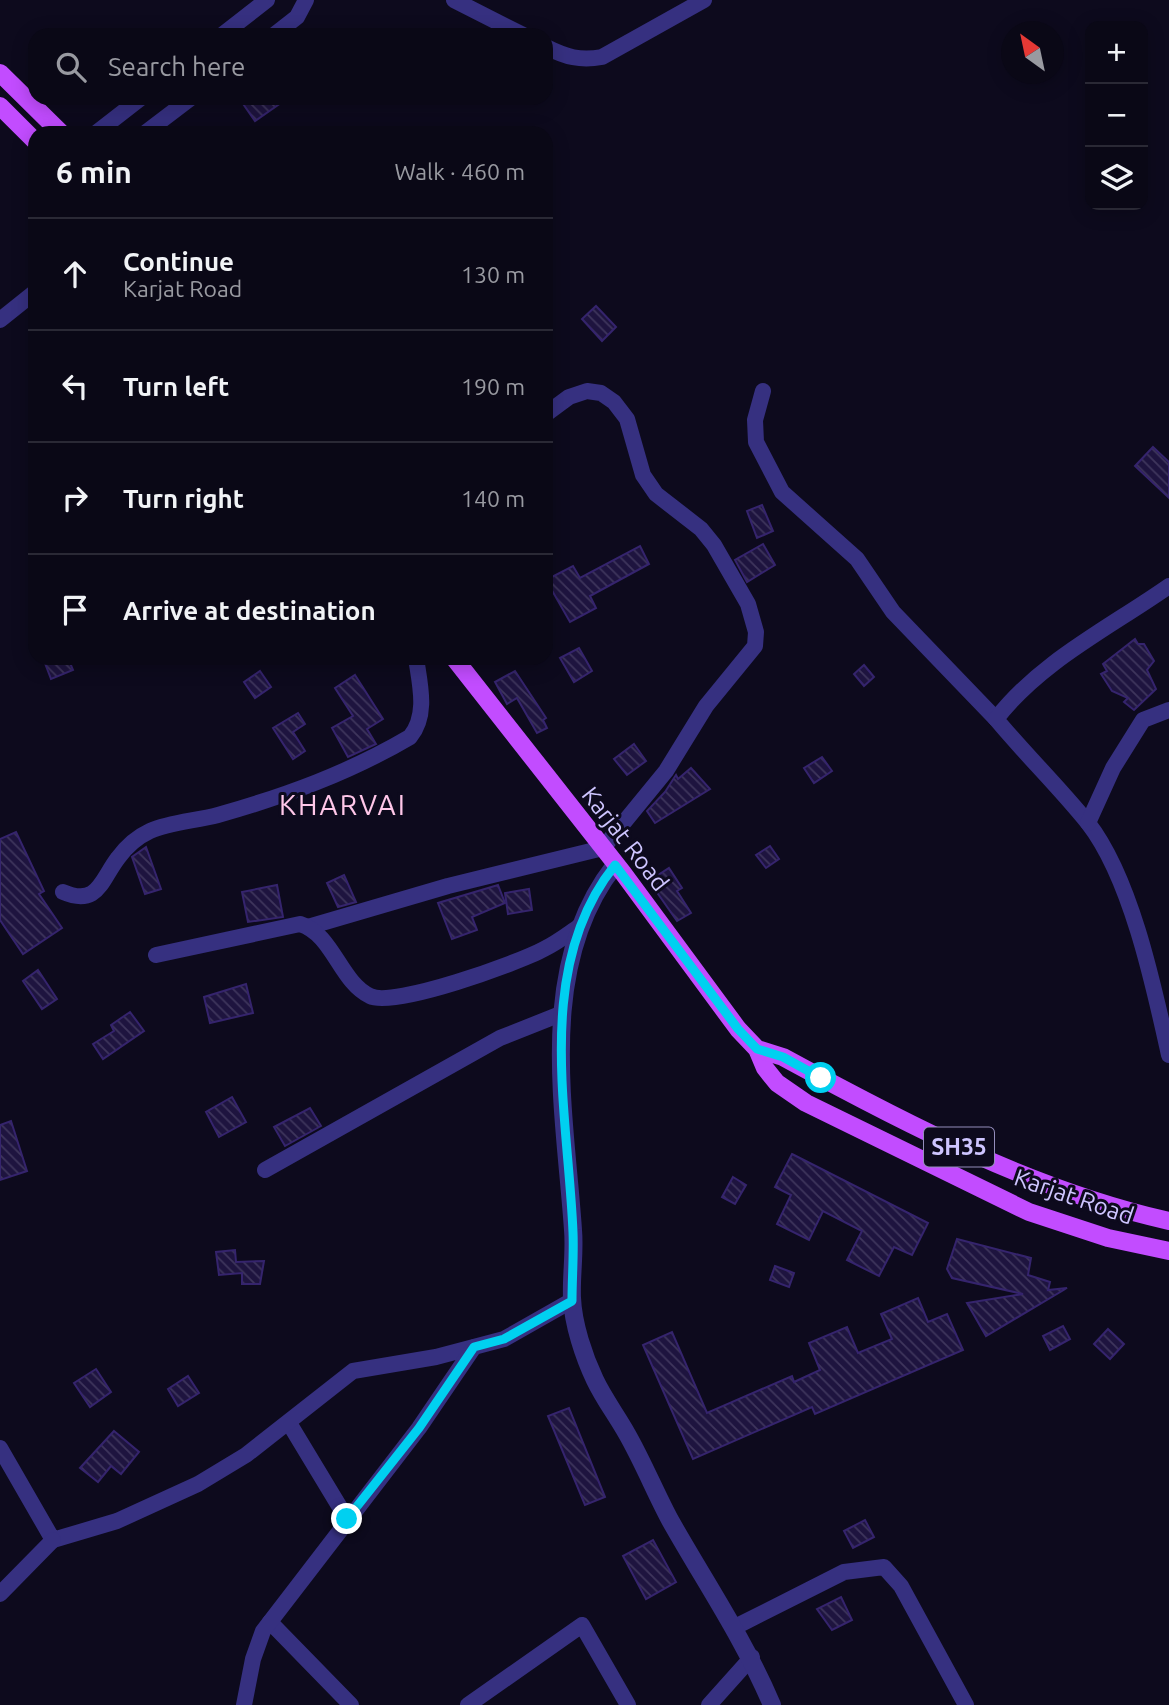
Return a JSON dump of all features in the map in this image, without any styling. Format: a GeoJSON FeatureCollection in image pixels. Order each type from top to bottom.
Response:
{"type":"FeatureCollection","features":[{"type":"Feature","properties":{"kind":"main road"},"geometry":{"type":"LineString","coordinates":[[0,72],[28,100]]}},
{"type":"Feature","properties":{"kind":"main road"},"geometry":{"type":"LineString","coordinates":[[33,105],[54,126]]}},
{"type":"Feature","properties":{"kind":"main road"},"geometry":{"type":"LineString","coordinates":[[0,106],[28,134]]}},
{"type":"Feature","properties":{"kind":"main road","name":"Karjat Road"},"geometry":{"type":"LineString","coordinates":[[459,665],[603,848],[738,1029],[757,1049],[765,1068],[777,1083],[806,1104],[949,1176],[1029,1212],[1108,1238],[1169,1251]]}},
{"type":"Feature","properties":{"kind":"main road","name":"Karjat Road"},"geometry":{"type":"LineString","coordinates":[[757,1049],[783,1057],[962,1149],[1040,1184],[1118,1210],[1169,1221]]}},
{"type":"Feature","properties":{"kind":"street"},"geometry":{"type":"LineString","coordinates":[[231,28],[267,0]]}},
{"type":"Feature","properties":{"kind":"street"},"geometry":{"type":"LineString","coordinates":[[283,28],[298,17],[306,0]]}},
{"type":"Feature","properties":{"kind":"street"},"geometry":{"type":"LineString","coordinates":[[454,0],[509,28]]}},
{"type":"Feature","properties":{"kind":"street"},"geometry":{"type":"LineString","coordinates":[[553,50],[584,60],[602,57],[704,0]]}},
{"type":"Feature","properties":{"kind":"street"},"geometry":{"type":"LineString","coordinates":[[105,126],[132,105]]}},
{"type":"Feature","properties":{"kind":"street"},"geometry":{"type":"LineString","coordinates":[[154,126],[182,105]]}},
{"type":"Feature","properties":{"kind":"street"},"geometry":{"type":"LineString","coordinates":[[0,320],[28,298]]}},
{"type":"Feature","properties":{"kind":"street"},"geometry":{"type":"LineString","coordinates":[[156,955],[290,925],[308,927],[448,886],[603,848],[666,771],[706,706],[750,656],[755,646],[756,632],[748,604],[714,545],[701,529],[656,494],[643,475],[627,419],[614,402],[601,393],[587,391],[569,397],[553,409]]}},
{"type":"Feature","properties":{"kind":"street"},"geometry":{"type":"LineString","coordinates":[[763,391],[755,420],[756,442],[782,492],[857,559],[893,612],[996,719],[1088,823],[1124,891],[1158,1006],[1169,1055]]}},
{"type":"Feature","properties":{"kind":"street"},"geometry":{"type":"LineString","coordinates":[[996,719],[1017,692],[1038,673],[1169,586]]}},
{"type":"Feature","properties":{"kind":"street"},"geometry":{"type":"LineString","coordinates":[[63,892],[76,897],[86,897],[97,890],[117,858],[132,842],[152,830],[218,815],[309,788],[410,737],[418,727],[422,715],[417,665]]}},
{"type":"Feature","properties":{"kind":"street"},"geometry":{"type":"LineString","coordinates":[[1088,823],[1113,768],[1143,720],[1169,710]]}},
{"type":"Feature","properties":{"kind":"street"},"geometry":{"type":"LineString","coordinates":[[615,865],[602,882],[580,926],[568,970],[563,1013],[563,1110],[573,1233],[572,1301],[582,1345],[595,1380],[629,1437],[670,1520],[752,1657],[772,1705]]}},
{"type":"Feature","properties":{"kind":"street"},"geometry":{"type":"LineString","coordinates":[[308,927],[357,985],[370,997],[386,999],[458,982],[522,959],[580,926]]}},
{"type":"Feature","properties":{"kind":"street"},"geometry":{"type":"LineString","coordinates":[[265,1170],[500,1038],[563,1013]]}},
{"type":"Feature","properties":{"kind":"street"},"geometry":{"type":"LineString","coordinates":[[0,1594],[53,1540],[117,1521],[198,1484],[246,1455],[353,1371],[436,1357],[504,1339],[572,1301]]}},
{"type":"Feature","properties":{"kind":"street"},"geometry":{"type":"LineString","coordinates":[[243,1705],[253,1658],[270,1622],[419,1428],[474,1347]]}},
{"type":"Feature","properties":{"kind":"street"},"geometry":{"type":"LineString","coordinates":[[289,1423],[347,1519]]}},
{"type":"Feature","properties":{"kind":"street"},"geometry":{"type":"LineString","coordinates":[[0,1448],[53,1540]]}},
{"type":"Feature","properties":{"kind":"street"},"geometry":{"type":"LineString","coordinates":[[735,1627],[844,1572],[884,1567],[901,1586],[966,1705]]}},
{"type":"Feature","properties":{"kind":"street"},"geometry":{"type":"LineString","coordinates":[[270,1622],[351,1705]]}},
{"type":"Feature","properties":{"kind":"street"},"geometry":{"type":"LineString","coordinates":[[468,1705],[582,1626],[628,1705]]}},
{"type":"Feature","properties":{"kind":"street"},"geometry":{"type":"LineString","coordinates":[[709,1705],[752,1657]]}},
{"type":"Feature","properties":{"kind":"building"},"geometry":{"type":"Polygon","coordinates":[[[244,105],[278,105],[255,121],[244,105]]]}},
{"type":"Feature","properties":{"kind":"building"},"geometry":{"type":"Polygon","coordinates":[[[596,306],[616,327],[602,341],[582,319],[596,306]]]}},
{"type":"Feature","properties":{"kind":"building"},"geometry":{"type":"Polygon","coordinates":[[[1153,447],[1169,462],[1169,498],[1135,466],[1153,447]]]}},
{"type":"Feature","properties":{"kind":"building"},"geometry":{"type":"Polygon","coordinates":[[[762,505],[773,531],[757,538],[747,511],[762,505]]]}},
{"type":"Feature","properties":{"kind":"building"},"geometry":{"type":"Polygon","coordinates":[[[763,544],[775,565],[747,582],[735,560],[763,544]]]}},
{"type":"Feature","properties":{"kind":"building"},"geometry":{"type":"Polygon","coordinates":[[[640,546],[649,564],[590,596],[596,608],[570,622],[553,592],[553,576],[573,566],[580,578],[640,546]]]}},
{"type":"Feature","properties":{"kind":"building"},"geometry":{"type":"Polygon","coordinates":[[[1135,639],[1138,644],[1144,644],[1154,661],[1147,670],[1156,689],[1134,710],[1124,702],[1128,698],[1112,691],[1101,674],[1107,671],[1103,664],[1135,639]]]}},
{"type":"Feature","properties":{"kind":"building"},"geometry":{"type":"Polygon","coordinates":[[[579,648],[592,671],[574,682],[560,658],[579,648]]]}},
{"type":"Feature","properties":{"kind":"building"},"geometry":{"type":"Polygon","coordinates":[[[46,665],[71,665],[73,670],[51,679],[46,665]]]}},
{"type":"Feature","properties":{"kind":"building"},"geometry":{"type":"Polygon","coordinates":[[[864,665],[874,677],[864,686],[854,674],[864,665]]]}},
{"type":"Feature","properties":{"kind":"building"},"geometry":{"type":"Polygon","coordinates":[[[260,671],[271,687],[255,698],[244,682],[260,671]]]}},
{"type":"Feature","properties":{"kind":"building"},"geometry":{"type":"Polygon","coordinates":[[[515,671],[546,718],[543,720],[547,728],[537,733],[517,698],[507,704],[495,682],[515,671]]]}},
{"type":"Feature","properties":{"kind":"building"},"geometry":{"type":"Polygon","coordinates":[[[355,675],[383,719],[367,729],[376,744],[348,757],[332,728],[353,716],[335,688],[355,675]]]}},
{"type":"Feature","properties":{"kind":"building"},"geometry":{"type":"Polygon","coordinates":[[[298,713],[305,724],[293,732],[305,751],[293,759],[273,728],[298,713]]]}},
{"type":"Feature","properties":{"kind":"building"},"geometry":{"type":"Polygon","coordinates":[[[634,744],[646,761],[627,775],[614,759],[634,744]]]}},
{"type":"Feature","properties":{"kind":"building"},"geometry":{"type":"Polygon","coordinates":[[[822,757],[832,771],[814,783],[804,768],[822,757]]]}},
{"type":"Feature","properties":{"kind":"building"},"geometry":{"type":"Polygon","coordinates":[[[691,768],[710,789],[655,823],[647,811],[676,775],[678,779],[691,768]]]}},
{"type":"Feature","properties":{"kind":"building"},"geometry":{"type":"Polygon","coordinates":[[[16,832],[44,891],[39,894],[62,928],[23,954],[0,920],[0,839],[16,832]]]}},
{"type":"Feature","properties":{"kind":"building"},"geometry":{"type":"Polygon","coordinates":[[[770,846],[779,859],[766,868],[756,855],[770,846]]]}},
{"type":"Feature","properties":{"kind":"building"},"geometry":{"type":"Polygon","coordinates":[[[146,847],[161,889],[145,894],[132,857],[146,847]]]}},
{"type":"Feature","properties":{"kind":"building"},"geometry":{"type":"Polygon","coordinates":[[[669,868],[682,888],[677,891],[691,913],[677,921],[649,881],[669,868]]]}},
{"type":"Feature","properties":{"kind":"building"},"geometry":{"type":"Polygon","coordinates":[[[344,875],[356,902],[338,907],[327,883],[344,875]]]}},
{"type":"Feature","properties":{"kind":"building"},"geometry":{"type":"Polygon","coordinates":[[[277,885],[283,917],[248,922],[242,892],[277,885]]]}},
{"type":"Feature","properties":{"kind":"building"},"geometry":{"type":"Polygon","coordinates":[[[498,885],[505,903],[472,917],[477,930],[452,939],[438,903],[498,885]]]}},
{"type":"Feature","properties":{"kind":"building"},"geometry":{"type":"Polygon","coordinates":[[[529,889],[532,910],[508,914],[505,893],[529,889]]]}},
{"type":"Feature","properties":{"kind":"building"},"geometry":{"type":"Polygon","coordinates":[[[38,970],[57,999],[42,1009],[23,981],[38,970]]]}},
{"type":"Feature","properties":{"kind":"building"},"geometry":{"type":"Polygon","coordinates":[[[246,984],[253,1013],[210,1023],[204,997],[246,984]]]}},
{"type":"Feature","properties":{"kind":"building"},"geometry":{"type":"Polygon","coordinates":[[[130,1012],[144,1031],[103,1059],[93,1044],[114,1031],[111,1025],[130,1012]]]}},
{"type":"Feature","properties":{"kind":"building"},"geometry":{"type":"Polygon","coordinates":[[[232,1097],[246,1122],[219,1137],[206,1112],[232,1097]]]}},
{"type":"Feature","properties":{"kind":"building"},"geometry":{"type":"Polygon","coordinates":[[[310,1108],[321,1126],[285,1146],[274,1127],[310,1108]]]}},
{"type":"Feature","properties":{"kind":"building"},"geometry":{"type":"Polygon","coordinates":[[[11,1121],[27,1171],[0,1180],[0,1125],[11,1121]]]}},
{"type":"Feature","properties":{"kind":"building"},"geometry":{"type":"Polygon","coordinates":[[[792,1154],[928,1223],[912,1255],[894,1247],[879,1276],[847,1260],[862,1231],[823,1211],[809,1240],[777,1224],[791,1195],[775,1187],[792,1154]]]}},
{"type":"Feature","properties":{"kind":"building"},"geometry":{"type":"Polygon","coordinates":[[[733,1177],[746,1185],[735,1204],[722,1197],[733,1177]]]}},
{"type":"Feature","properties":{"kind":"building"},"geometry":{"type":"Polygon","coordinates":[[[957,1239],[1031,1258],[1028,1275],[1050,1282],[1048,1290],[1067,1288],[986,1336],[967,1303],[1023,1294],[952,1278],[947,1269],[957,1239]]]}},
{"type":"Feature","properties":{"kind":"building"},"geometry":{"type":"Polygon","coordinates":[[[235,1250],[236,1262],[264,1261],[260,1284],[242,1284],[242,1273],[219,1275],[216,1252],[235,1250]]]}},
{"type":"Feature","properties":{"kind":"building"},"geometry":{"type":"Polygon","coordinates":[[[775,1266],[794,1273],[789,1287],[770,1280],[775,1266]]]}},
{"type":"Feature","properties":{"kind":"building"},"geometry":{"type":"Polygon","coordinates":[[[918,1298],[928,1322],[947,1314],[963,1350],[815,1414],[812,1407],[693,1459],[643,1345],[672,1332],[707,1413],[792,1376],[794,1382],[820,1370],[809,1343],[847,1327],[858,1353],[892,1339],[881,1314],[918,1298]]]}},
{"type":"Feature","properties":{"kind":"building"},"geometry":{"type":"Polygon","coordinates":[[[1063,1326],[1070,1339],[1050,1350],[1043,1336],[1063,1326]]]}},
{"type":"Feature","properties":{"kind":"building"},"geometry":{"type":"Polygon","coordinates":[[[1108,1329],[1124,1344],[1110,1359],[1094,1344],[1108,1329]]]}},
{"type":"Feature","properties":{"kind":"building"},"geometry":{"type":"Polygon","coordinates":[[[96,1369],[111,1392],[90,1407],[74,1383],[96,1369]]]}},
{"type":"Feature","properties":{"kind":"building"},"geometry":{"type":"Polygon","coordinates":[[[188,1376],[199,1393],[178,1406],[168,1389],[188,1376]]]}},
{"type":"Feature","properties":{"kind":"building"},"geometry":{"type":"Polygon","coordinates":[[[569,1408],[605,1497],[585,1505],[548,1416],[569,1408]]]}},
{"type":"Feature","properties":{"kind":"building"},"geometry":{"type":"Polygon","coordinates":[[[114,1431],[139,1452],[121,1474],[111,1466],[98,1482],[80,1468],[114,1431]]]}},
{"type":"Feature","properties":{"kind":"building"},"geometry":{"type":"Polygon","coordinates":[[[865,1520],[874,1537],[853,1548],[844,1531],[865,1520]]]}},
{"type":"Feature","properties":{"kind":"building"},"geometry":{"type":"Polygon","coordinates":[[[653,1540],[676,1582],[646,1599],[623,1556],[653,1540]]]}},
{"type":"Feature","properties":{"kind":"building"},"geometry":{"type":"Polygon","coordinates":[[[841,1597],[852,1620],[832,1630],[817,1609],[841,1597]]]}},
{"type":"Feature","properties":{"kind":"district","name":"KHARVAI"},"geometry":{"type":"Point","coordinates":[343,805]}},
{"type":"Feature","properties":{"kind":"route"},"geometry":{"type":"LineString","coordinates":[[347,1519],[419,1428],[474,1347],[504,1339],[572,1301],[573,1233],[563,1110],[563,1013],[568,970],[580,926],[602,882],[615,865],[738,1029],[757,1049],[783,1057],[821,1078]]}}]}
